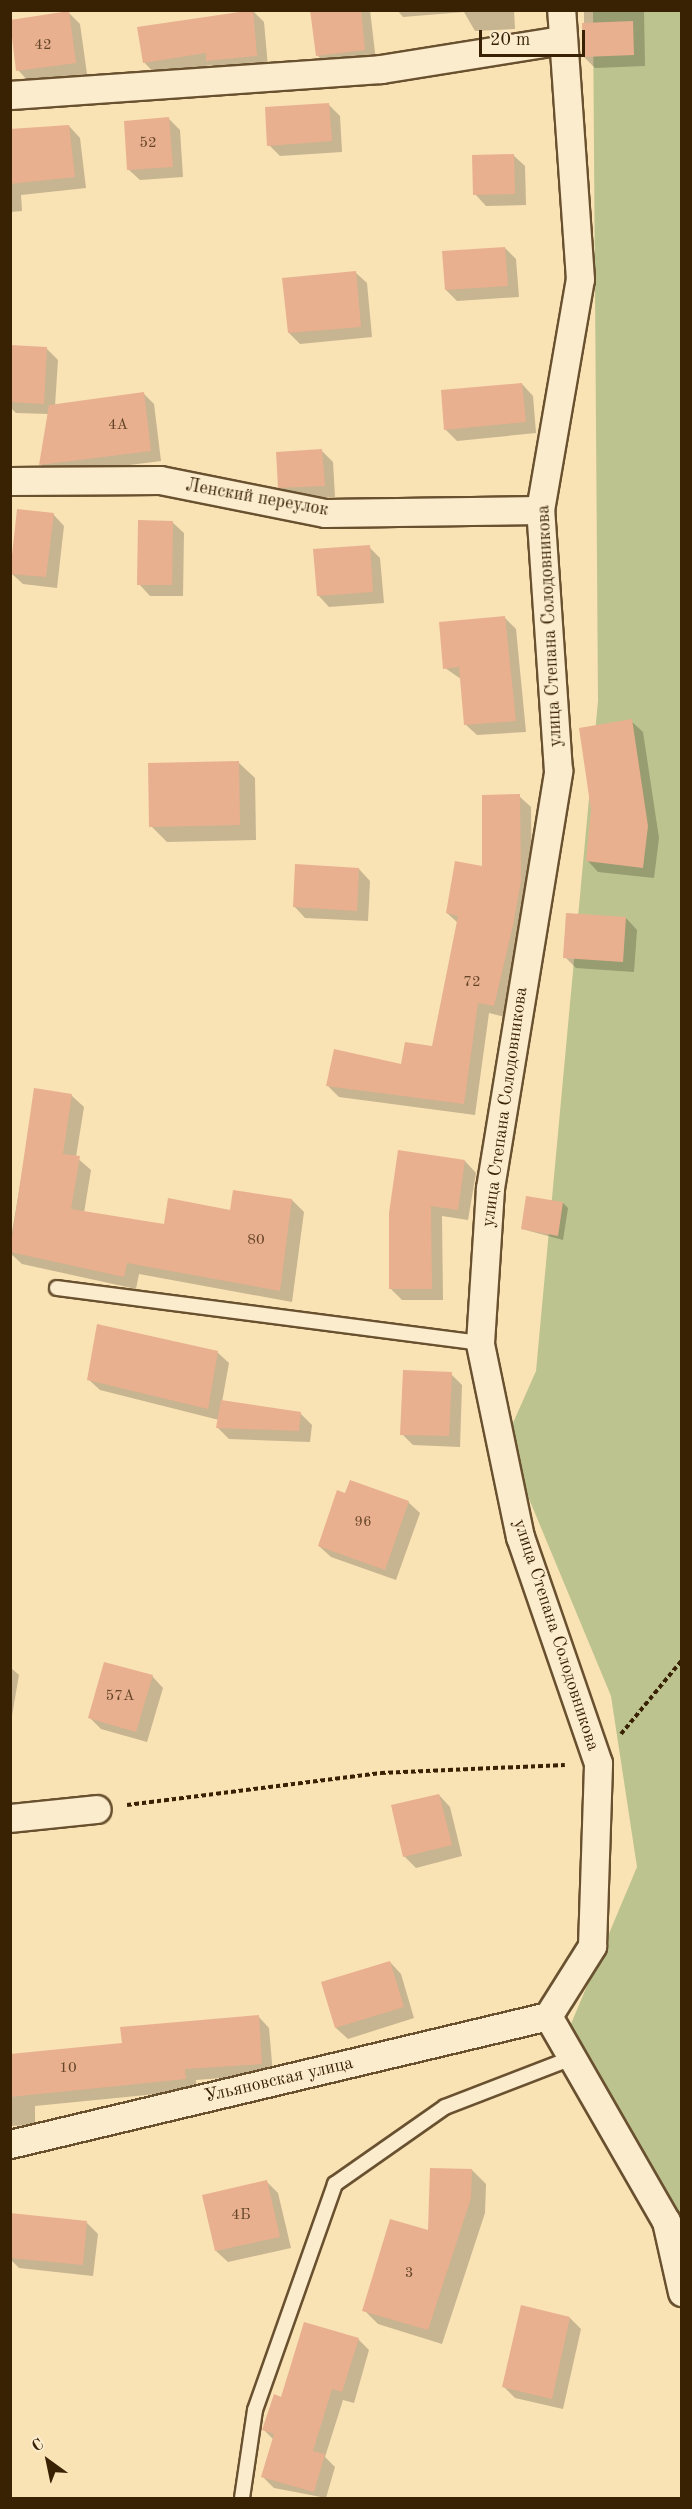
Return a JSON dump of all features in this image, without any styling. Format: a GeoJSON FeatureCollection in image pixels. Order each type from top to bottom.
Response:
{"type":"FeatureCollection","features":[{"type":"Feature","properties":{"kind":"street","name":"улица Степана Солодовникова"},"geometry":{"type":"LineString","coordinates":[[548,2016],[592,1946],[598,1763],[520,1537],[480,1343],[490,1188],[558,771],[540,510],[580,279],[561,10]]}},
{"type":"Feature","properties":{"kind":"street"},"geometry":{"type":"LineString","coordinates":[[10,95],[381,69],[562,40]]}},
{"type":"Feature","properties":{"kind":"street","name":"Ленский переулок"},"geometry":{"type":"LineString","coordinates":[[10,481],[160,480],[325,513],[540,510]]}},
{"type":"Feature","properties":{"kind":"street"},"geometry":{"type":"LineString","coordinates":[[10,1818],[97,1809]]}},
{"type":"Feature","properties":{"kind":"street"},"geometry":{"type":"LineString","coordinates":[[548,2016],[666,2221],[681,2292]]}},
{"type":"Feature","properties":{"kind":"street","name":"Ульяновская улица"},"geometry":{"type":"LineString","coordinates":[[10,2144],[548,2016]]}},
{"type":"Feature","properties":{"kind":"lane"},"geometry":{"type":"LineString","coordinates":[[57,1288],[480,1343]]}},
{"type":"Feature","properties":{"kind":"lane"},"geometry":{"type":"LineString","coordinates":[[242,2499],[255,2410],[334,2184],[446,2107],[572,2058]]}},
{"type":"Feature","properties":{"kind":"path"},"geometry":{"type":"LineString","coordinates":[[97,1809],[381,1773],[598,1763],[681,1660]]}},
{"type":"Feature","properties":{"kind":"green space"},"geometry":{"type":"Polygon","coordinates":[[[593,11],[681,11],[681,2235],[568,2031],[637,1867],[611,1696],[505,1441],[536,1371],[598,701],[593,11]]]}},
{"type":"Feature","properties":{"kind":"building"},"geometry":{"type":"Polygon","coordinates":[[[253,10],[257,56],[206,61],[206,53],[143,63],[137,27],[253,10]]]}},
{"type":"Feature","properties":{"kind":"building"},"geometry":{"type":"Polygon","coordinates":[[[310,10],[361,10],[365,50],[316,56],[310,10]]]}},
{"type":"Feature","properties":{"kind":"building"},"geometry":{"type":"Polygon","coordinates":[[[69,11],[76,63],[16,71],[10,20],[69,11]]]}},
{"type":"Feature","properties":{"kind":"building"},"geometry":{"type":"Polygon","coordinates":[[[633,21],[634,55],[583,57],[582,23],[633,21]]]}},
{"type":"Feature","properties":{"kind":"building"},"geometry":{"type":"Polygon","coordinates":[[[329,103],[332,141],[267,146],[265,107],[329,103]]]}},
{"type":"Feature","properties":{"kind":"building"},"geometry":{"type":"Polygon","coordinates":[[[169,117],[173,167],[127,170],[124,121],[169,117]]]}},
{"type":"Feature","properties":{"kind":"building"},"geometry":{"type":"Polygon","coordinates":[[[69,125],[75,177],[10,184],[10,129],[69,125]]]}},
{"type":"Feature","properties":{"kind":"building"},"geometry":{"type":"Polygon","coordinates":[[[514,154],[515,194],[473,195],[472,155],[514,154]]]}},
{"type":"Feature","properties":{"kind":"building"},"geometry":{"type":"Polygon","coordinates":[[[505,247],[508,286],[445,290],[442,251],[505,247]]]}},
{"type":"Feature","properties":{"kind":"building"},"geometry":{"type":"Polygon","coordinates":[[[356,271],[361,327],[288,333],[282,278],[356,271]]]}},
{"type":"Feature","properties":{"kind":"building"},"geometry":{"type":"Polygon","coordinates":[[[10,345],[47,347],[44,404],[10,402],[10,345]]]}},
{"type":"Feature","properties":{"kind":"building"},"geometry":{"type":"Polygon","coordinates":[[[522,383],[526,422],[444,430],[441,390],[522,383]]]}},
{"type":"Feature","properties":{"kind":"building"},"geometry":{"type":"Polygon","coordinates":[[[144,392],[151,451],[39,465],[49,405],[144,392]]]}},
{"type":"Feature","properties":{"kind":"building"},"geometry":{"type":"Polygon","coordinates":[[[322,449],[325,486],[278,488],[276,452],[322,449]]]}},
{"type":"Feature","properties":{"kind":"building"},"geometry":{"type":"Polygon","coordinates":[[[17,509],[54,513],[46,577],[10,574],[17,509]]]}},
{"type":"Feature","properties":{"kind":"building"},"geometry":{"type":"Polygon","coordinates":[[[138,520],[173,521],[172,585],[137,585],[138,520]]]}},
{"type":"Feature","properties":{"kind":"building"},"geometry":{"type":"Polygon","coordinates":[[[370,545],[373,592],[317,596],[313,549],[370,545]]]}},
{"type":"Feature","properties":{"kind":"building"},"geometry":{"type":"Polygon","coordinates":[[[505,616],[516,721],[464,725],[459,667],[443,669],[439,622],[505,616]]]}},
{"type":"Feature","properties":{"kind":"building"},"geometry":{"type":"Polygon","coordinates":[[[632,719],[648,826],[643,868],[586,861],[591,810],[579,728],[632,719]]]}},
{"type":"Feature","properties":{"kind":"building"},"geometry":{"type":"Polygon","coordinates":[[[239,761],[240,825],[149,827],[148,763],[239,761]]]}},
{"type":"Feature","properties":{"kind":"building"},"geometry":{"type":"Polygon","coordinates":[[[520,794],[521,881],[494,1006],[478,1003],[464,1104],[326,1086],[334,1049],[401,1064],[405,1042],[432,1046],[458,916],[446,913],[455,861],[482,866],[482,795],[520,794]]]}},
{"type":"Feature","properties":{"kind":"building"},"geometry":{"type":"Polygon","coordinates":[[[295,864],[359,868],[357,911],[293,907],[295,864]]]}},
{"type":"Feature","properties":{"kind":"building"},"geometry":{"type":"Polygon","coordinates":[[[566,913],[626,917],[623,962],[563,958],[566,913]]]}},
{"type":"Feature","properties":{"kind":"building"},"geometry":{"type":"Polygon","coordinates":[[[34,1088],[72,1094],[63,1154],[80,1156],[71,1209],[164,1224],[168,1198],[230,1210],[233,1190],[292,1199],[280,1291],[127,1263],[124,1277],[10,1252],[34,1088]]]}},
{"type":"Feature","properties":{"kind":"building"},"geometry":{"type":"Polygon","coordinates":[[[398,1150],[465,1160],[458,1210],[431,1206],[432,1289],[389,1289],[389,1213],[398,1150]]]}},
{"type":"Feature","properties":{"kind":"building"},"geometry":{"type":"Polygon","coordinates":[[[526,1196],[563,1202],[558,1236],[521,1229],[526,1196]]]}},
{"type":"Feature","properties":{"kind":"building"},"geometry":{"type":"Polygon","coordinates":[[[97,1324],[218,1351],[208,1409],[87,1380],[97,1324]]]}},
{"type":"Feature","properties":{"kind":"building"},"geometry":{"type":"Polygon","coordinates":[[[403,1370],[452,1372],[449,1436],[400,1435],[403,1370]]]}},
{"type":"Feature","properties":{"kind":"building"},"geometry":{"type":"Polygon","coordinates":[[[221,1400],[301,1412],[299,1431],[216,1428],[221,1400]]]}},
{"type":"Feature","properties":{"kind":"building"},"geometry":{"type":"Polygon","coordinates":[[[350,1480],[409,1501],[385,1570],[318,1546],[337,1490],[345,1493],[350,1480]]]}},
{"type":"Feature","properties":{"kind":"building"},"geometry":{"type":"Polygon","coordinates":[[[104,1662],[153,1675],[136,1732],[88,1718],[104,1662]]]}},
{"type":"Feature","properties":{"kind":"building"},"geometry":{"type":"Polygon","coordinates":[[[439,1794],[452,1845],[403,1857],[391,1805],[439,1794]]]}},
{"type":"Feature","properties":{"kind":"building"},"geometry":{"type":"Polygon","coordinates":[[[390,1961],[404,2007],[335,2028],[321,1982],[390,1961]]]}},
{"type":"Feature","properties":{"kind":"building"},"geometry":{"type":"Polygon","coordinates":[[[259,2015],[262,2064],[185,2069],[186,2079],[10,2097],[10,2054],[122,2043],[120,2027],[259,2015]]]}},
{"type":"Feature","properties":{"kind":"building"},"geometry":{"type":"Polygon","coordinates":[[[430,2168],[472,2169],[471,2198],[428,2330],[362,2311],[390,2219],[428,2230],[430,2168]]]}},
{"type":"Feature","properties":{"kind":"building"},"geometry":{"type":"Polygon","coordinates":[[[267,2180],[280,2237],[215,2251],[202,2195],[267,2180]]]}},
{"type":"Feature","properties":{"kind":"building"},"geometry":{"type":"Polygon","coordinates":[[[10,2213],[87,2221],[83,2265],[10,2258],[10,2213]]]}},
{"type":"Feature","properties":{"kind":"building"},"geometry":{"type":"Polygon","coordinates":[[[521,2305],[570,2317],[552,2399],[502,2387],[521,2305]]]}},
{"type":"Feature","properties":{"kind":"building"},"geometry":{"type":"Polygon","coordinates":[[[304,2322],[359,2338],[342,2392],[332,2389],[313,2451],[325,2454],[314,2492],[261,2477],[274,2434],[262,2430],[274,2394],[281,2397],[304,2322]]]}}]}
